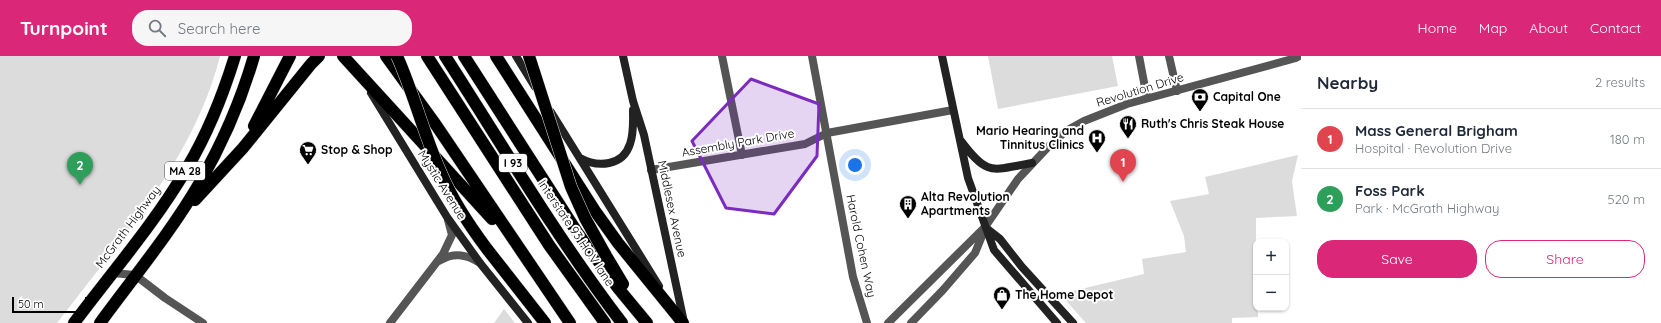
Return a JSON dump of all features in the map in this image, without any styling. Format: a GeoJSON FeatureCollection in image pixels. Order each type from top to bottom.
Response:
{"type":"FeatureCollection","features":[{"type":"Feature","properties":{"kind":"highway","name":"McGrath Highway"},"geometry":{"type":"LineString","coordinates":[[74,323],[168,198],[193,158],[214,115],[235,56]]}},
{"type":"Feature","properties":{"kind":"highway","name":"MA 28"},"geometry":{"type":"LineString","coordinates":[[100,323],[178,216],[199,184],[221,142],[241,96],[254,56]]}},
{"type":"Feature","properties":{"kind":"highway"},"geometry":{"type":"LineString","coordinates":[[243,148],[290,56]]}},
{"type":"Feature","properties":{"kind":"highway"},"geometry":{"type":"LineString","coordinates":[[178,216],[205,190],[243,148],[319,56]]}},
{"type":"Feature","properties":{"kind":"highway"},"geometry":{"type":"LineString","coordinates":[[343,56],[521,250]]}},
{"type":"Feature","properties":{"kind":"highway"},"geometry":{"type":"LineString","coordinates":[[386,56],[436,125],[560,309],[571,323]]}},
{"type":"Feature","properties":{"kind":"highway"},"geometry":{"type":"LineString","coordinates":[[397,56],[434,156],[448,189],[465,218],[487,249],[545,323]]}},
{"type":"Feature","properties":{"kind":"highway","name":"I 93"},"geometry":{"type":"LineString","coordinates":[[427,56],[528,214],[572,278],[606,323]]}},
{"type":"Feature","properties":{"kind":"highway","name":"Interstate 93 HOV lane"},"geometry":{"type":"LineString","coordinates":[[445,56],[582,270],[622,323]]}},
{"type":"Feature","properties":{"kind":"highway","name":"I 93"},"geometry":{"type":"LineString","coordinates":[[464,56],[558,204],[601,257]]}},
{"type":"Feature","properties":{"kind":"highway"},"geometry":{"type":"LineString","coordinates":[[496,56],[606,226],[684,323]]}},
{"type":"Feature","properties":{"kind":"highway"},"geometry":{"type":"LineString","coordinates":[[529,56],[571,187],[601,257],[643,319]]}},
{"type":"Feature","properties":{"kind":"main road","name":"Mystic Avenue"},"geometry":{"type":"LineString","coordinates":[[343,56],[383,111],[420,175],[447,217],[480,263],[528,323]]}},
{"type":"Feature","properties":{"kind":"main road"},"geometry":{"type":"LineString","coordinates":[[516,56],[684,323]]}},
{"type":"Feature","properties":{"kind":"main road","name":"Middlesex Avenue"},"geometry":{"type":"LineString","coordinates":[[623,56],[632,101],[644,135],[684,323]]}},
{"type":"Feature","properties":{"kind":"main road"},"geometry":{"type":"LineString","coordinates":[[942,56],[970,185],[994,250],[1057,323]]}},
{"type":"Feature","properties":{"kind":"main road","name":"Middlesex Avenue"},"geometry":{"type":"LineString","coordinates":[[580,158],[586,162],[602,165],[620,159],[626,153],[630,145],[632,134],[632,101]]}},
{"type":"Feature","properties":{"kind":"main road"},"geometry":{"type":"LineString","coordinates":[[959,137],[978,162],[992,169],[1032,163]]}},
{"type":"Feature","properties":{"kind":"main road"},"geometry":{"type":"LineString","coordinates":[[985,227],[1000,239],[1022,267],[1073,323]]}},
{"type":"Feature","properties":{"kind":"street"},"geometry":{"type":"LineString","coordinates":[[722,56],[742,155]]}},
{"type":"Feature","properties":{"kind":"street","name":"Harold Cohen Way"},"geometry":{"type":"LineString","coordinates":[[812,56],[853,277],[867,323]]}},
{"type":"Feature","properties":{"kind":"street"},"geometry":{"type":"LineString","coordinates":[[1138,56],[1147,98]]}},
{"type":"Feature","properties":{"kind":"street"},"geometry":{"type":"LineString","coordinates":[[1169,56],[1177,91]]}},
{"type":"Feature","properties":{"kind":"street","name":"Revolution Drive"},"geometry":{"type":"LineString","coordinates":[[888,323],[985,227],[1018,179],[1032,163],[1066,131],[1106,111],[1147,98],[1177,91],[1299,56]]}},
{"type":"Feature","properties":{"kind":"street","name":"Assembly Park Drive"},"geometry":{"type":"LineString","coordinates":[[651,170],[805,144],[827,133],[953,110]]}},
{"type":"Feature","properties":{"kind":"street"},"geometry":{"type":"LineString","coordinates":[[390,323],[443,254],[452,235],[447,217]]}},
{"type":"Feature","properties":{"kind":"street","name":"Revolution Drive"},"geometry":{"type":"LineString","coordinates":[[911,323],[943,290],[975,253],[985,227]]}},
{"type":"Feature","properties":{"kind":"street"},"geometry":{"type":"LineString","coordinates":[[437,263],[446,257],[453,255],[471,257],[480,263]]}},
{"type":"Feature","properties":{"kind":"street"},"geometry":{"type":"LineString","coordinates":[[112,273],[135,275],[165,298],[203,323]]}},
{"type":"Feature","properties":{"kind":"highlighted area"},"geometry":{"type":"Polygon","coordinates":[[[751,79],[819,104],[817,156],[774,214],[726,208],[692,141],[751,79]]]}},
{"type":"Feature","properties":{"kind":"shaded area"},"geometry":{"type":"Polygon","coordinates":[[[0,56],[220,56],[208,93],[193,129],[174,164],[129,230],[57,323],[0,323],[0,56]]]}},
{"type":"Feature","properties":{"kind":"shaded area"},"geometry":{"type":"Polygon","coordinates":[[[988,56],[1112,56],[1118,86],[998,109],[988,56]]]}},
{"type":"Feature","properties":{"kind":"shaded area"},"geometry":{"type":"Polygon","coordinates":[[[1298,155],[1292,181],[1297,216],[1256,218],[1256,239],[1253,239],[1253,311],[1258,311],[1258,317],[1232,318],[1232,323],[1086,323],[1060,294],[1144,274],[1142,259],[1186,252],[1184,236],[1170,201],[1209,194],[1205,177],[1298,155]]]}},
{"type":"Feature","properties":{"kind":"shaded area"},"geometry":{"type":"Polygon","coordinates":[[[504,309],[515,323],[494,323],[504,309]]]}},
{"type":"Feature","properties":{"kind":"place","name":"Capital One"},"geometry":{"type":"Point","coordinates":[1200,112]}},
{"type":"Feature","properties":{"kind":"place","name":"Ruth's Chris Steak House"},"geometry":{"type":"Point","coordinates":[1128,139]}},
{"type":"Feature","properties":{"kind":"place","name":"Mario Hearing and Tinnitus Clinics"},"geometry":{"type":"Point","coordinates":[1097,153]}},
{"type":"Feature","properties":{"kind":"place","name":"Stop & Shop"},"geometry":{"type":"Point","coordinates":[308,165]}},
{"type":"Feature","properties":{"kind":"place","name":"Mass General Brigham"},"geometry":{"type":"Point","coordinates":[1123,182]}},
{"type":"Feature","properties":{"kind":"place","name":"Foss Park"},"geometry":{"type":"Point","coordinates":[80,185]}},
{"type":"Feature","properties":{"kind":"place","name":"Alta Revolution Apartments"},"geometry":{"type":"Point","coordinates":[908,219]}},
{"type":"Feature","properties":{"kind":"place","name":"The Home Depot"},"geometry":{"type":"Point","coordinates":[1002,310]}}]}
